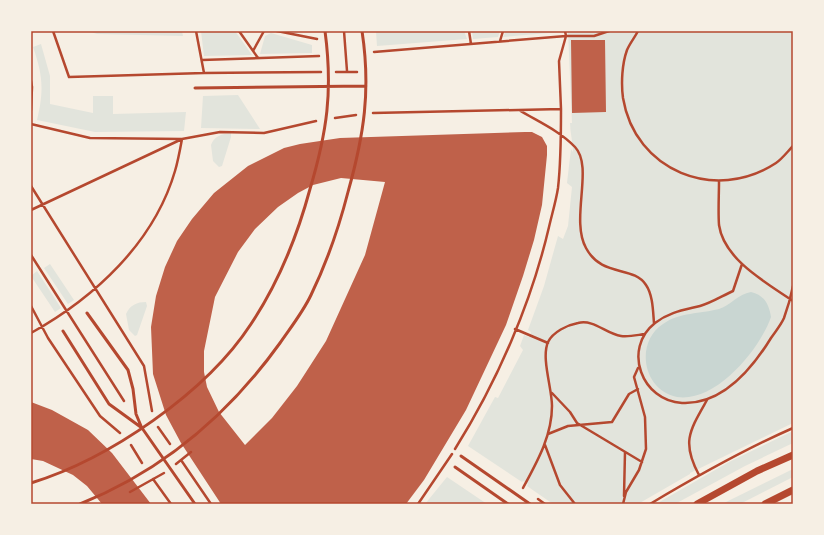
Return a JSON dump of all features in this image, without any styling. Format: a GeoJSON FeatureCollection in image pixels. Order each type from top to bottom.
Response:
{"type":"FeatureCollection","features":[{"type":"Feature","properties":{"kind":"street"},"geometry":{"type":"LineString","coordinates":[[697,504],[757,471],[793,455]]}},
{"type":"Feature","properties":{"kind":"street"},"geometry":{"type":"LineString","coordinates":[[765,504],[793,490]]}},
{"type":"Feature","properties":{"kind":"lane"},"geometry":{"type":"LineString","coordinates":[[31,484],[70,469],[95,457],[142,428],[202,380],[223,358],[250,325],[276,282],[304,213],[327,119],[330,86],[325,31]]}},
{"type":"Feature","properties":{"kind":"lane"},"geometry":{"type":"LineString","coordinates":[[80,504],[132,479],[165,459],[197,434],[248,384],[270,357],[303,308],[324,265],[344,207],[357,158],[365,113],[366,72],[362,31]]}},
{"type":"Feature","properties":{"kind":"lane"},"geometry":{"type":"LineString","coordinates":[[195,88],[366,86]]}},
{"type":"Feature","properties":{"kind":"lane"},"geometry":{"type":"LineString","coordinates":[[87,313],[128,370],[139,423],[195,504]]}},
{"type":"Feature","properties":{"kind":"lane"},"geometry":{"type":"LineString","coordinates":[[63,331],[110,404],[139,423]]}},
{"type":"Feature","properties":{"kind":"lane"},"geometry":{"type":"LineString","coordinates":[[461,456],[530,504]]}},
{"type":"Feature","properties":{"kind":"lane"},"geometry":{"type":"LineString","coordinates":[[455,467],[508,504]]}},
{"type":"Feature","properties":{"kind":"path"},"geometry":{"type":"LineString","coordinates":[[53,31],[70,77],[204,73],[366,72]]}},
{"type":"Feature","properties":{"kind":"path"},"geometry":{"type":"LineString","coordinates":[[196,31],[204,73]]}},
{"type":"Feature","properties":{"kind":"path"},"geometry":{"type":"LineString","coordinates":[[239,31],[258,58]]}},
{"type":"Feature","properties":{"kind":"path"},"geometry":{"type":"LineString","coordinates":[[253,51],[264,31]]}},
{"type":"Feature","properties":{"kind":"path"},"geometry":{"type":"LineString","coordinates":[[277,31],[317,39]]}},
{"type":"Feature","properties":{"kind":"path"},"geometry":{"type":"LineString","coordinates":[[344,31],[347,72]]}},
{"type":"Feature","properties":{"kind":"path"},"geometry":{"type":"LineString","coordinates":[[469,31],[471,44]]}},
{"type":"Feature","properties":{"kind":"path"},"geometry":{"type":"LineString","coordinates":[[500,41],[503,31]]}},
{"type":"Feature","properties":{"kind":"path"},"geometry":{"type":"LineString","coordinates":[[418,504],[472,421],[515,329],[544,250],[558,189],[561,136],[560,61],[566,31]]}},
{"type":"Feature","properties":{"kind":"path"},"geometry":{"type":"LineString","coordinates":[[374,52],[566,36],[594,36],[609,31]]}},
{"type":"Feature","properties":{"kind":"path"},"geometry":{"type":"LineString","coordinates":[[638,31],[627,50],[621,83],[626,114],[640,141],[662,163],[689,177],[719,181],[749,177],[777,162],[793,146]]}},
{"type":"Feature","properties":{"kind":"path"},"geometry":{"type":"LineString","coordinates":[[373,45],[374,59]]}},
{"type":"Feature","properties":{"kind":"path"},"geometry":{"type":"LineString","coordinates":[[202,60],[319,56]]}},
{"type":"Feature","properties":{"kind":"path"},"geometry":{"type":"LineString","coordinates":[[321,72],[321,86]]}},
{"type":"Feature","properties":{"kind":"path"},"geometry":{"type":"LineString","coordinates":[[31,81],[31,110]]}},
{"type":"Feature","properties":{"kind":"path"},"geometry":{"type":"LineString","coordinates":[[373,120],[374,106]]}},
{"type":"Feature","properties":{"kind":"path"},"geometry":{"type":"LineString","coordinates":[[31,124],[90,138],[182,139],[220,132],[264,133],[327,119],[365,113],[561,109]]}},
{"type":"Feature","properties":{"kind":"path"},"geometry":{"type":"LineString","coordinates":[[518,110],[561,136],[575,147],[583,160],[579,227],[586,248],[601,265],[630,274],[646,284],[651,298],[654,323]]}},
{"type":"Feature","properties":{"kind":"path"},"geometry":{"type":"LineString","coordinates":[[317,129],[318,114]]}},
{"type":"Feature","properties":{"kind":"path"},"geometry":{"type":"LineString","coordinates":[[31,210],[182,139]]}},
{"type":"Feature","properties":{"kind":"path"},"geometry":{"type":"LineString","coordinates":[[31,333],[86,297],[132,252],[164,200],[175,172],[182,139]]}},
{"type":"Feature","properties":{"kind":"path"},"geometry":{"type":"LineString","coordinates":[[719,181],[719,225],[721,233],[734,256],[742,264],[792,300]]}},
{"type":"Feature","properties":{"kind":"path"},"geometry":{"type":"LineString","coordinates":[[31,255],[68,310],[126,403]]}},
{"type":"Feature","properties":{"kind":"path"},"geometry":{"type":"LineString","coordinates":[[623,504],[626,492],[639,470],[646,449],[645,417],[634,377],[638,367],[639,346],[645,334],[654,323],[678,310],[700,305],[733,291],[742,264]]}},
{"type":"Feature","properties":{"kind":"path"},"geometry":{"type":"LineString","coordinates":[[638,367],[644,380],[656,392],[668,400],[693,403],[707,400],[728,388],[754,362],[783,319],[792,300],[793,286]]}},
{"type":"Feature","properties":{"kind":"path"},"geometry":{"type":"LineString","coordinates":[[523,488],[545,445],[548,435],[552,407],[552,393],[547,366],[548,343],[562,330],[579,322],[594,324],[620,336],[645,334]]}},
{"type":"Feature","properties":{"kind":"path"},"geometry":{"type":"LineString","coordinates":[[515,329],[548,343]]}},
{"type":"Feature","properties":{"kind":"path"},"geometry":{"type":"LineString","coordinates":[[548,435],[559,429],[579,424],[612,422],[629,394],[638,389]]}},
{"type":"Feature","properties":{"kind":"path"},"geometry":{"type":"LineString","coordinates":[[552,393],[579,424],[642,462]]}},
{"type":"Feature","properties":{"kind":"path"},"geometry":{"type":"LineString","coordinates":[[698,475],[690,460],[688,443],[692,427],[707,400]]}},
{"type":"Feature","properties":{"kind":"path"},"geometry":{"type":"LineString","coordinates":[[115,436],[139,423],[157,409]]}},
{"type":"Feature","properties":{"kind":"path"},"geometry":{"type":"LineString","coordinates":[[650,504],[698,475],[759,443],[793,428]]}},
{"type":"Feature","properties":{"kind":"path"},"geometry":{"type":"LineString","coordinates":[[545,445],[560,485],[575,504]]}},
{"type":"Feature","properties":{"kind":"path"},"geometry":{"type":"LineString","coordinates":[[129,492],[171,468],[192,450]]}},
{"type":"Feature","properties":{"kind":"path"},"geometry":{"type":"LineString","coordinates":[[623,504],[625,452]]}},
{"type":"Feature","properties":{"kind":"shaded area"},"geometry":{"type":"Polygon","coordinates":[[[88,31],[182,31],[183,36],[97,34],[88,31]]]}},
{"type":"Feature","properties":{"kind":"shaded area"},"geometry":{"type":"Polygon","coordinates":[[[201,31],[235,31],[252,55],[204,56],[201,31]]]}},
{"type":"Feature","properties":{"kind":"shaded area"},"geometry":{"type":"Polygon","coordinates":[[[376,31],[464,31],[467,39],[377,46],[376,31]]]}},
{"type":"Feature","properties":{"kind":"shaded area"},"geometry":{"type":"Polygon","coordinates":[[[472,31],[500,31],[498,37],[473,39],[472,31]]]}},
{"type":"Feature","properties":{"kind":"shaded area"},"geometry":{"type":"Polygon","coordinates":[[[506,31],[560,31],[560,32],[503,37],[506,31]]]}},
{"type":"Feature","properties":{"kind":"shaded area"},"geometry":{"type":"Polygon","coordinates":[[[568,31],[793,31],[793,423],[690,473],[638,504],[553,504],[527,486],[528,484],[523,481],[522,482],[468,446],[495,397],[498,398],[523,350],[520,346],[524,335],[529,337],[531,332],[528,330],[544,286],[558,236],[563,239],[568,226],[572,187],[567,183],[571,149],[573,152],[573,145],[570,127],[570,123],[572,123],[568,31]]]}},
{"type":"Feature","properties":{"kind":"shaded area"},"geometry":{"type":"Polygon","coordinates":[[[271,33],[312,45],[312,53],[260,54],[265,36],[271,33]]]}},
{"type":"Feature","properties":{"kind":"shaded area"},"geometry":{"type":"Polygon","coordinates":[[[41,44],[50,76],[50,104],[93,113],[93,96],[113,96],[113,114],[186,112],[184,131],[95,132],[37,120],[41,100],[41,75],[33,47],[41,44]]]}},
{"type":"Feature","properties":{"kind":"shaded area"},"geometry":{"type":"Polygon","coordinates":[[[238,95],[260,129],[201,128],[203,96],[238,95]]]}},
{"type":"Feature","properties":{"kind":"shaded area"},"geometry":{"type":"Polygon","coordinates":[[[231,133],[222,166],[219,167],[213,161],[212,142],[219,136],[231,133]]]}},
{"type":"Feature","properties":{"kind":"shaded area"},"geometry":{"type":"Polygon","coordinates":[[[50,264],[74,300],[68,304],[44,268],[50,264]]]}},
{"type":"Feature","properties":{"kind":"shaded area"},"geometry":{"type":"Polygon","coordinates":[[[37,271],[61,308],[55,312],[31,276],[37,271]]]}},
{"type":"Feature","properties":{"kind":"shaded area"},"geometry":{"type":"Polygon","coordinates":[[[751,292],[756,293],[763,298],[769,308],[771,317],[757,344],[747,358],[734,371],[721,383],[707,392],[692,397],[677,397],[665,393],[656,385],[650,376],[646,365],[648,342],[654,332],[663,324],[676,317],[719,309],[742,295],[751,292]]]}},
{"type":"Feature","properties":{"kind":"shaded area"},"geometry":{"type":"Polygon","coordinates":[[[146,302],[147,306],[137,335],[135,336],[129,330],[126,314],[134,305],[146,302]]]}},
{"type":"Feature","properties":{"kind":"shaded area"},"geometry":{"type":"Polygon","coordinates":[[[793,431],[793,443],[745,466],[675,504],[656,504],[729,462],[793,431]]]}},
{"type":"Feature","properties":{"kind":"shaded area"},"geometry":{"type":"Polygon","coordinates":[[[793,469],[793,477],[740,504],[722,504],[793,469]]]}},
{"type":"Feature","properties":{"kind":"shaded area"},"geometry":{"type":"Polygon","coordinates":[[[447,477],[487,504],[425,504],[447,477]]]}},
{"type":"Feature","properties":{"kind":"building"},"geometry":{"type":"Polygon","coordinates":[[[571,40],[605,40],[606,112],[572,113],[571,40]]]}},
{"type":"Feature","properties":{"kind":"building"},"geometry":{"type":"Polygon","coordinates":[[[525,132],[532,132],[542,137],[547,146],[547,155],[542,205],[534,240],[523,276],[506,325],[466,410],[424,480],[406,504],[221,504],[181,443],[166,415],[153,374],[151,327],[156,296],[165,267],[177,241],[192,219],[214,193],[248,166],[284,148],[340,138],[525,132]],[[341,178],[313,185],[298,193],[278,207],[255,229],[238,252],[215,297],[204,351],[204,372],[207,387],[219,412],[245,445],[272,418],[297,386],[326,341],[365,255],[385,182],[341,178]]]}},
{"type":"Feature","properties":{"kind":"building"},"geometry":{"type":"Polygon","coordinates":[[[31,402],[52,410],[88,430],[112,453],[151,504],[102,504],[87,486],[73,475],[43,461],[31,459],[31,402]]]}}]}
